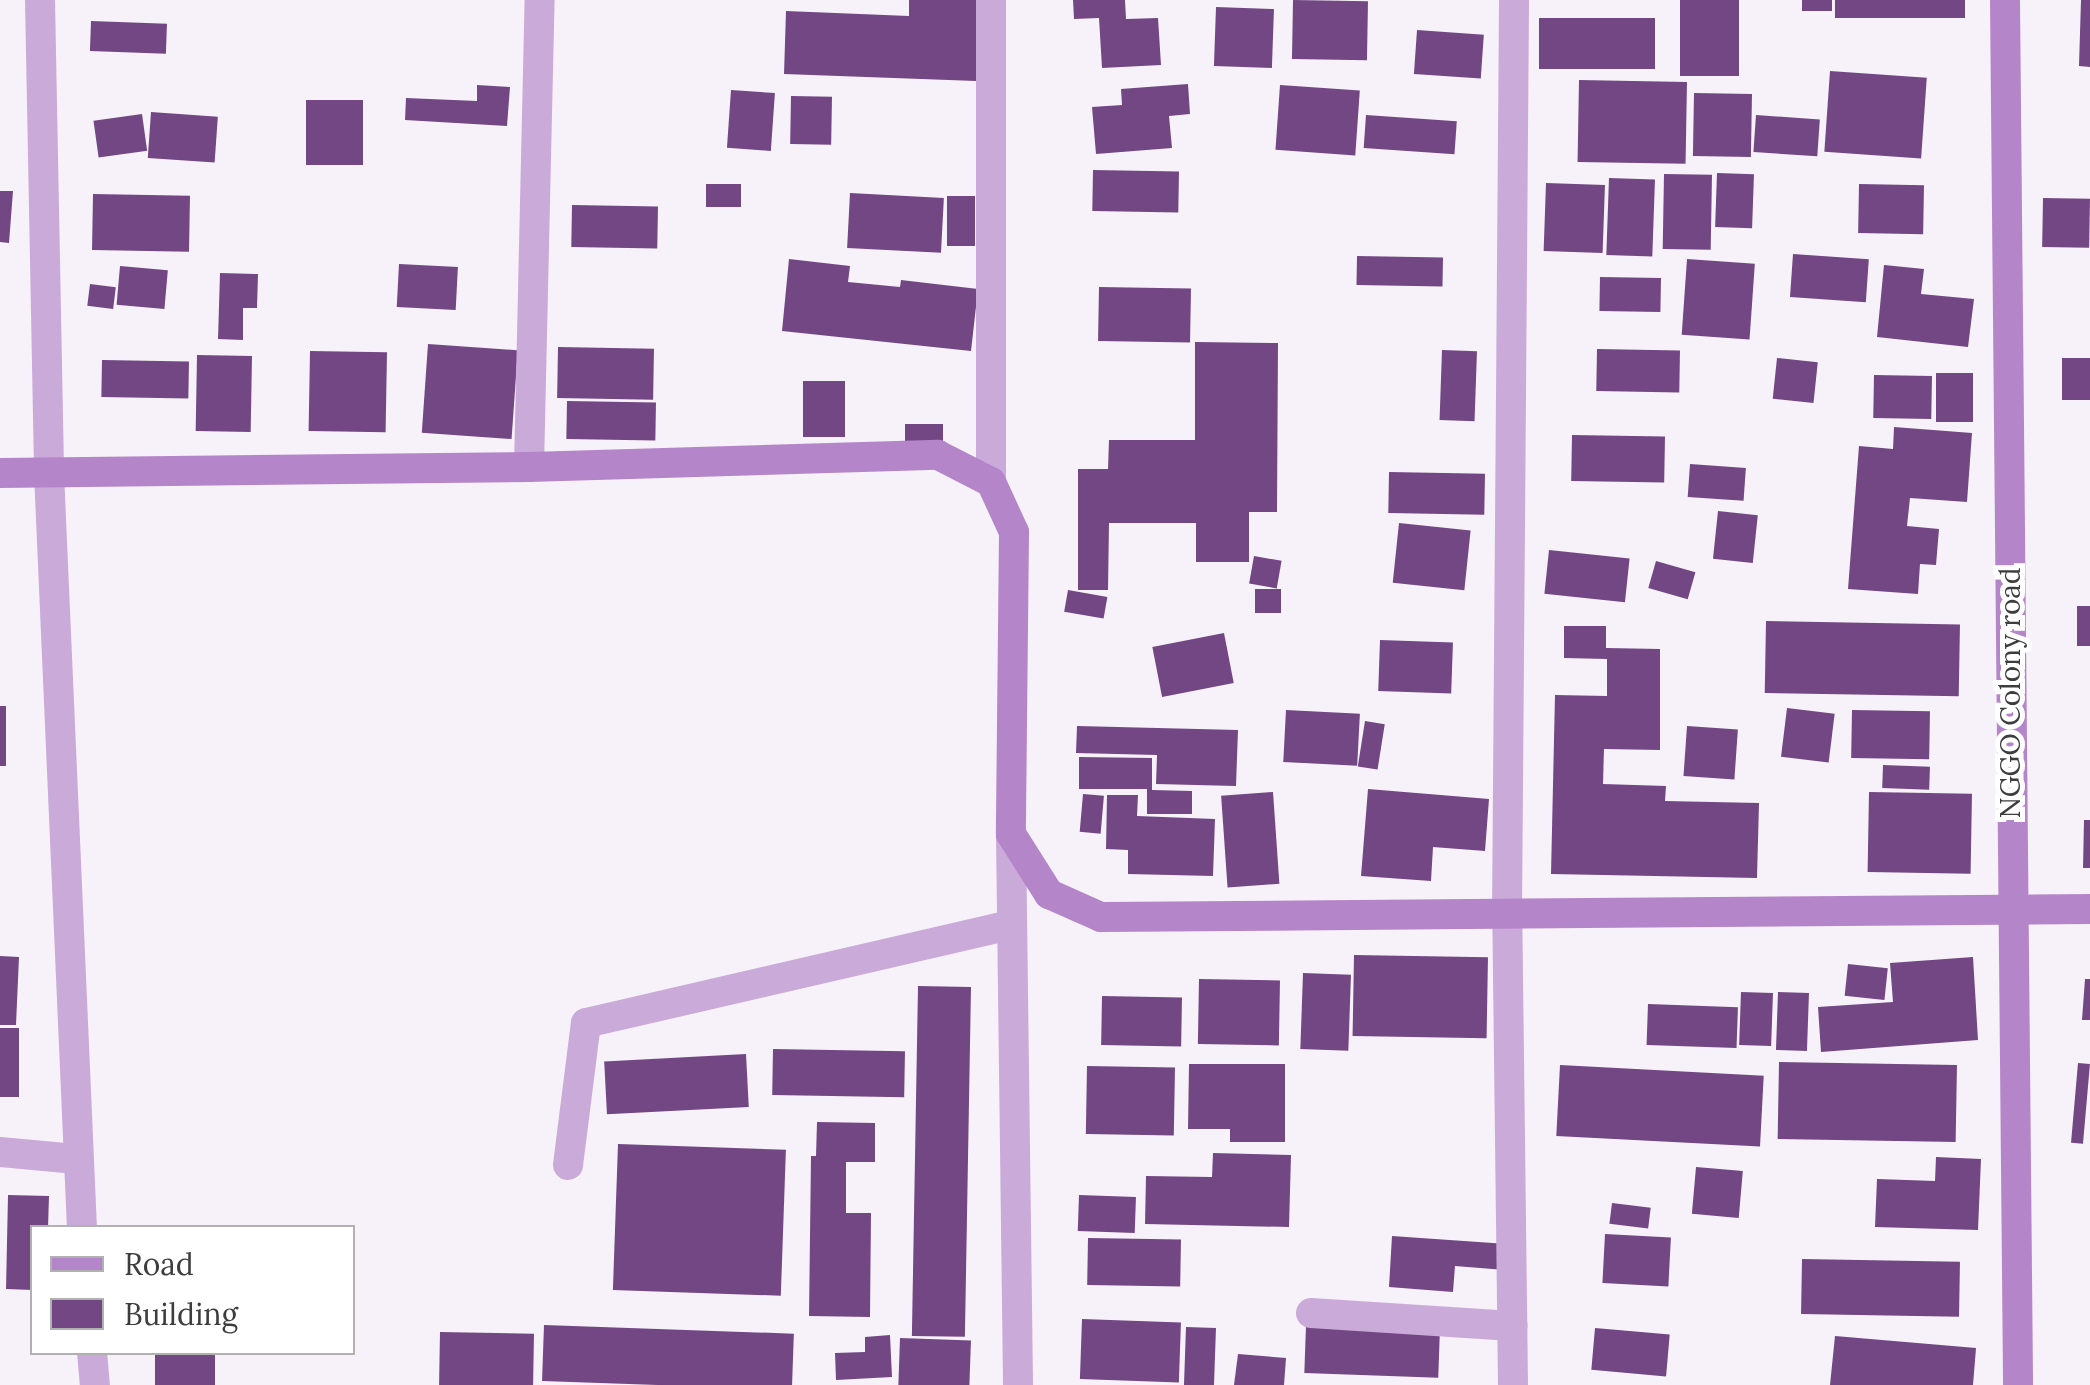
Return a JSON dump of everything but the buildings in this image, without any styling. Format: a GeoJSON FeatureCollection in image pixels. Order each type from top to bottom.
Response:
{"type":"FeatureCollection","features":[{"type":"Feature","properties":{"kind":"street"},"geometry":{"type":"LineString","coordinates":[[40,0],[48,474],[82,1225]]}},
{"type":"Feature","properties":{"kind":"street"},"geometry":{"type":"LineString","coordinates":[[530,468],[540,0]]}},
{"type":"Feature","properties":{"kind":"street"},"geometry":{"type":"LineString","coordinates":[[991,0],[991,482],[1014,532],[1011,834],[1018,1385]]}},
{"type":"Feature","properties":{"kind":"street"},"geometry":{"type":"LineString","coordinates":[[1513,1385],[1507,914],[1514,0]]}},
{"type":"Feature","properties":{"kind":"street","name":"NGGO Colony road"},"geometry":{"type":"LineString","coordinates":[[2005,0],[2018,1385]]}},
{"type":"Feature","properties":{"kind":"street"},"geometry":{"type":"LineString","coordinates":[[0,474],[530,468],[938,454],[991,482]]}},
{"type":"Feature","properties":{"kind":"street"},"geometry":{"type":"LineString","coordinates":[[1011,834],[1050,894],[1101,918],[2090,909]]}},
{"type":"Feature","properties":{"kind":"street"},"geometry":{"type":"LineString","coordinates":[[568,1165],[586,1023],[1012,925]]}},
{"type":"Feature","properties":{"kind":"street"},"geometry":{"type":"LineString","coordinates":[[0,1152],[76,1158]]}},
{"type":"Feature","properties":{"kind":"street"},"geometry":{"type":"LineString","coordinates":[[1311,1313],[1512,1326]]}},
{"type":"Feature","properties":{"kind":"street"},"geometry":{"type":"LineString","coordinates":[[92,1355],[95,1385]]}}]}
